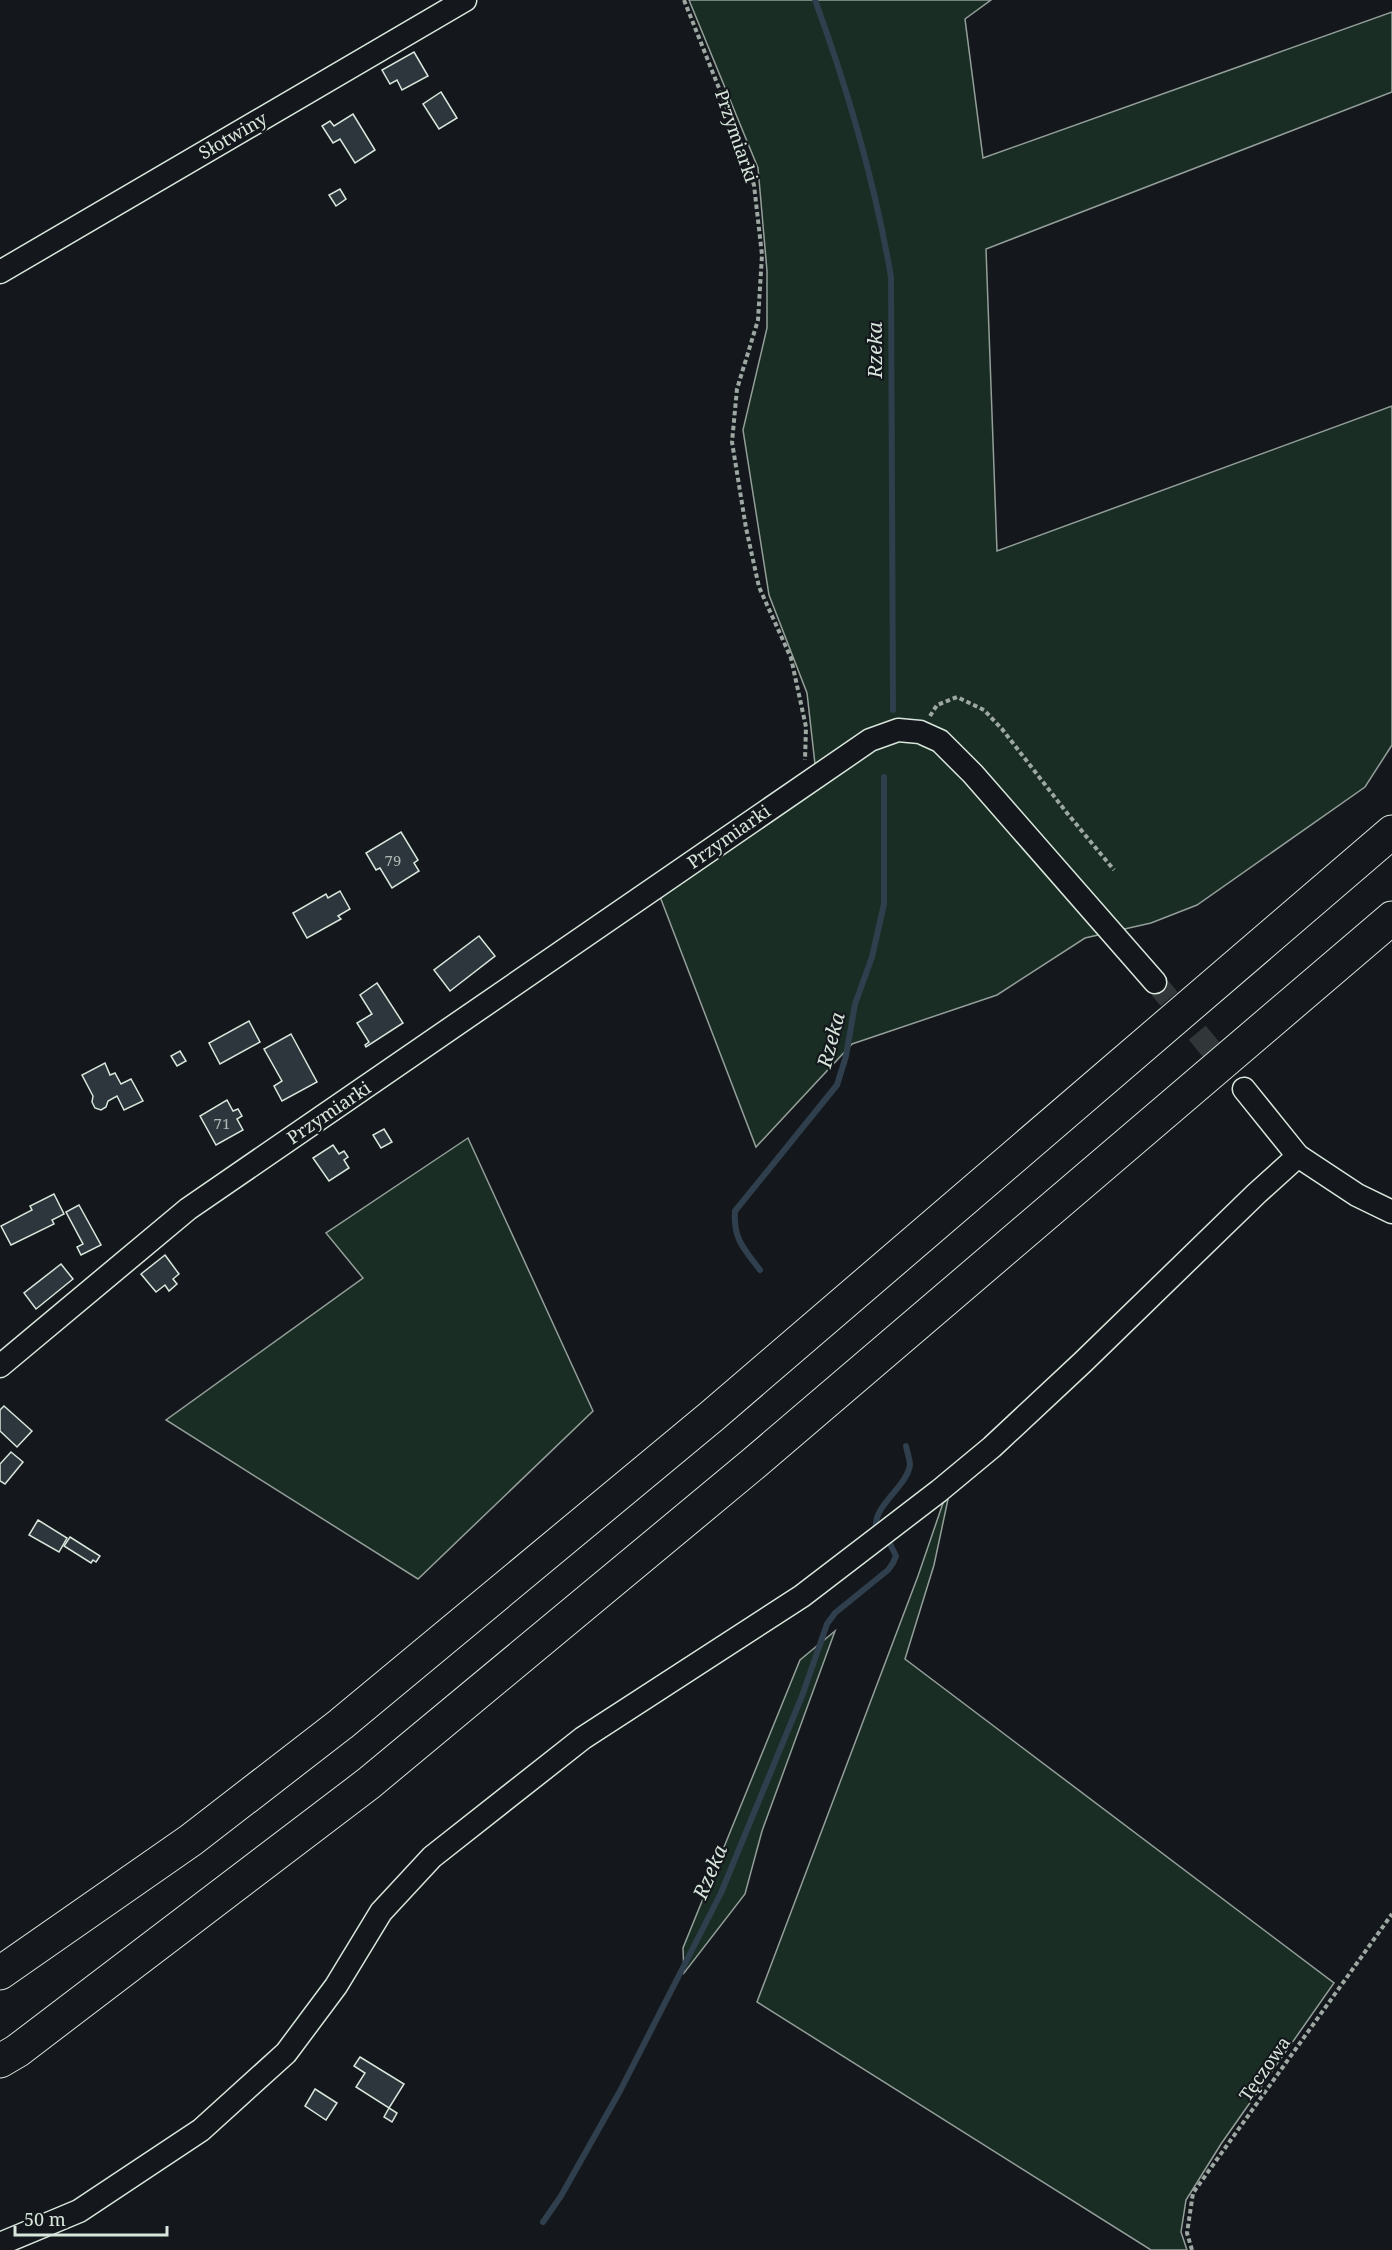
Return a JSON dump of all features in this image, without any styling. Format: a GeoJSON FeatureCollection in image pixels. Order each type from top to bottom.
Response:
{"type":"FeatureCollection","features":[{"type":"Feature","properties":{"kind":"highway"},"geometry":{"type":"LineString","coordinates":[[0,1973],[191,1840],[351,1717],[712,1416],[1392,832]]}},
{"type":"Feature","properties":{"kind":"highway"},"geometry":{"type":"LineString","coordinates":[[0,2061],[17,2051],[369,1783],[753,1464],[1392,918]]}},
{"type":"Feature","properties":{"kind":"street","name":"Słotwiny"},"geometry":{"type":"LineString","coordinates":[[0,272],[465,0]]}},
{"type":"Feature","properties":{"kind":"street"},"geometry":{"type":"LineString","coordinates":[[800,788],[870,740],[898,730],[920,732],[940,741],[973,774],[1155,982]]}},
{"type":"Feature","properties":{"kind":"street","name":"Przymiarki"},"geometry":{"type":"LineString","coordinates":[[0,1366],[188,1209],[800,788]]}},
{"type":"Feature","properties":{"kind":"street"},"geometry":{"type":"LineString","coordinates":[[1244,1089],[1298,1156],[1357,1195],[1392,1212]]}},
{"type":"Feature","properties":{"kind":"street"},"geometry":{"type":"LineString","coordinates":[[0,2244],[79,2211],[201,2130],[286,2052],[336,1986],[381,1912],[432,1857],[583,1738],[802,1596],[939,1491],[992,1447],[1298,1156]]}},
{"type":"Feature","properties":{"kind":"path","name":"Przymiarki"},"geometry":{"type":"LineString","coordinates":[[684,0],[736,131],[754,185],[762,255],[758,321],[738,389],[732,442],[746,528],[759,587],[791,658],[806,726],[805,771],[800,788]]}},
{"type":"Feature","properties":{"kind":"path"},"geometry":{"type":"LineString","coordinates":[[920,732],[937,705],[957,697],[984,710],[1002,729],[1066,813],[1114,870]]}},
{"type":"Feature","properties":{"kind":"path","name":"Tęczowa"},"geometry":{"type":"LineString","coordinates":[[1192,2250],[1187,2234],[1193,2193],[1392,1914]]}},
{"type":"Feature","properties":{"kind":"green space"},"geometry":{"type":"Polygon","coordinates":[[[689,0],[991,0],[965,19],[983,158],[1392,12],[1392,92],[986,249],[997,551],[1392,406],[1392,745],[1365,787],[1197,905],[1151,923],[1085,938],[997,995],[852,1044],[756,1147],[659,894],[808,790],[815,764],[807,693],[769,595],[743,430],[767,328],[767,271],[758,168],[689,0]]]}},
{"type":"Feature","properties":{"kind":"green space"},"geometry":{"type":"Polygon","coordinates":[[[468,1138],[593,1411],[418,1579],[166,1420],[363,1278],[326,1233],[468,1138]]]}},
{"type":"Feature","properties":{"kind":"green space"},"geometry":{"type":"Polygon","coordinates":[[[954,1471],[934,1565],[905,1659],[1334,1983],[1221,2144],[1186,2200],[1181,2232],[1187,2250],[1151,2250],[757,2002],[918,1576],[954,1471]]]}},
{"type":"Feature","properties":{"kind":"green space"},"geometry":{"type":"Polygon","coordinates":[[[835,1631],[762,1831],[745,1894],[684,1973],[683,1948],[800,1660],[835,1631]]]}},
{"type":"Feature","properties":{"kind":"building"},"geometry":{"type":"Polygon","coordinates":[[[414,52],[428,76],[402,90],[397,80],[390,84],[382,70],[414,52]]]}},
{"type":"Feature","properties":{"kind":"building"},"geometry":{"type":"Polygon","coordinates":[[[441,92],[457,118],[439,129],[423,104],[441,92]]]}},
{"type":"Feature","properties":{"kind":"building"},"geometry":{"type":"Polygon","coordinates":[[[353,114],[375,150],[355,163],[340,139],[333,143],[322,126],[330,121],[334,126],[353,114]]]}},
{"type":"Feature","properties":{"kind":"building"},"geometry":{"type":"Polygon","coordinates":[[[340,189],[346,199],[336,206],[329,195],[340,189]]]}},
{"type":"Feature","properties":{"kind":"building"},"geometry":{"type":"Polygon","coordinates":[[[401,832],[418,860],[414,863],[419,871],[392,888],[380,868],[376,870],[366,853],[401,832]]]}},
{"type":"Feature","properties":{"kind":"building"},"geometry":{"type":"Polygon","coordinates":[[[340,891],[350,909],[338,916],[341,919],[307,938],[293,913],[326,894],[328,898],[340,891]]]}},
{"type":"Feature","properties":{"kind":"building"},"geometry":{"type":"Polygon","coordinates":[[[479,936],[495,956],[450,991],[434,970],[479,936]]]}},
{"type":"Feature","properties":{"kind":"building"},"geometry":{"type":"Polygon","coordinates":[[[377,983],[403,1023],[366,1047],[365,1045],[369,1042],[357,1023],[372,1014],[360,995],[377,983]]]}},
{"type":"Feature","properties":{"kind":"building"},"geometry":{"type":"Polygon","coordinates":[[[249,1021],[260,1042],[220,1064],[209,1043],[249,1021]]]}},
{"type":"Feature","properties":{"kind":"building"},"geometry":{"type":"Polygon","coordinates":[[[291,1034],[317,1082],[282,1101],[274,1086],[282,1081],[264,1049],[291,1034]]]}},
{"type":"Feature","properties":{"kind":"building"},"geometry":{"type":"Polygon","coordinates":[[[180,1051],[186,1061],[177,1066],[171,1056],[180,1051]]]}},
{"type":"Feature","properties":{"kind":"building"},"geometry":{"type":"Polygon","coordinates":[[[105,1063],[110,1075],[115,1073],[121,1084],[131,1079],[143,1101],[124,1110],[117,1096],[108,1101],[106,1107],[101,1110],[95,1108],[92,1102],[93,1096],[82,1075],[105,1063]]]}},
{"type":"Feature","properties":{"kind":"building"},"geometry":{"type":"Polygon","coordinates":[[[227,1100],[233,1111],[238,1109],[242,1116],[237,1119],[243,1130],[216,1145],[200,1116],[227,1100]]]}},
{"type":"Feature","properties":{"kind":"building"},"geometry":{"type":"Polygon","coordinates":[[[384,1129],[392,1142],[381,1148],[373,1135],[384,1129]]]}},
{"type":"Feature","properties":{"kind":"building"},"geometry":{"type":"Polygon","coordinates":[[[333,1145],[339,1154],[344,1151],[348,1157],[344,1160],[349,1168],[329,1181],[313,1158],[333,1145]]]}},
{"type":"Feature","properties":{"kind":"building"},"geometry":{"type":"Polygon","coordinates":[[[54,1194],[64,1214],[52,1220],[54,1224],[11,1245],[1,1226],[32,1210],[30,1206],[54,1194]]]}},
{"type":"Feature","properties":{"kind":"building"},"geometry":{"type":"Polygon","coordinates":[[[79,1205],[101,1245],[81,1255],[77,1247],[83,1244],[66,1212],[79,1205]]]}},
{"type":"Feature","properties":{"kind":"building"},"geometry":{"type":"Polygon","coordinates":[[[165,1255],[179,1274],[173,1279],[177,1284],[169,1291],[165,1285],[156,1292],[141,1274],[165,1255]]]}},
{"type":"Feature","properties":{"kind":"building"},"geometry":{"type":"Polygon","coordinates":[[[61,1264],[73,1279],[36,1309],[24,1293],[61,1264]]]}},
{"type":"Feature","properties":{"kind":"building"},"geometry":{"type":"Polygon","coordinates":[[[4,1406],[32,1431],[17,1447],[0,1431],[0,1410],[4,1406]]]}},
{"type":"Feature","properties":{"kind":"building"},"geometry":{"type":"Polygon","coordinates":[[[11,1452],[23,1462],[5,1484],[0,1481],[0,1464],[11,1452]]]}},
{"type":"Feature","properties":{"kind":"building"},"geometry":{"type":"Polygon","coordinates":[[[38,1520],[67,1538],[59,1552],[29,1535],[38,1520]]]}},
{"type":"Feature","properties":{"kind":"building"},"geometry":{"type":"Polygon","coordinates":[[[70,1537],[100,1556],[96,1562],[93,1560],[91,1563],[64,1546],[70,1537]]]}},
{"type":"Feature","properties":{"kind":"building"},"geometry":{"type":"Polygon","coordinates":[[[360,2057],[404,2084],[389,2108],[356,2087],[365,2073],[354,2066],[360,2057]]]}},
{"type":"Feature","properties":{"kind":"building"},"geometry":{"type":"Polygon","coordinates":[[[315,2089],[337,2103],[326,2120],[305,2106],[315,2089]]]}},
{"type":"Feature","properties":{"kind":"building"},"geometry":{"type":"Polygon","coordinates":[[[389,2108],[397,2113],[392,2122],[384,2117],[389,2108]]]}},
{"type":"Feature","properties":{"kind":"waterway","name":"Rzeka"},"geometry":{"type":"LineString","coordinates":[[815,0],[839,68],[859,137],[877,207],[891,277],[893,710]]}},
{"type":"Feature","properties":{"kind":"waterway","name":"Rzeka"},"geometry":{"type":"LineString","coordinates":[[760,1270],[738,1236],[735,1211],[837,1085],[846,1056],[855,1004],[872,957],[884,904],[884,777]]}},
{"type":"Feature","properties":{"kind":"waterway","name":"Rzeka"},"geometry":{"type":"LineString","coordinates":[[876,1526],[880,1511],[908,1473],[910,1465],[906,1446]]}},
{"type":"Feature","properties":{"kind":"waterway","name":"Rzeka"},"geometry":{"type":"LineString","coordinates":[[543,2222],[561,2196],[620,2091],[721,1893],[802,1696],[827,1624],[835,1613],[888,1570],[896,1556],[888,1540]]}},
{"type":"Feature","properties":{"kind":"tunnel"},"geometry":{"type":"LineString","coordinates":[[1155,982],[1244,1089]]}}]}
